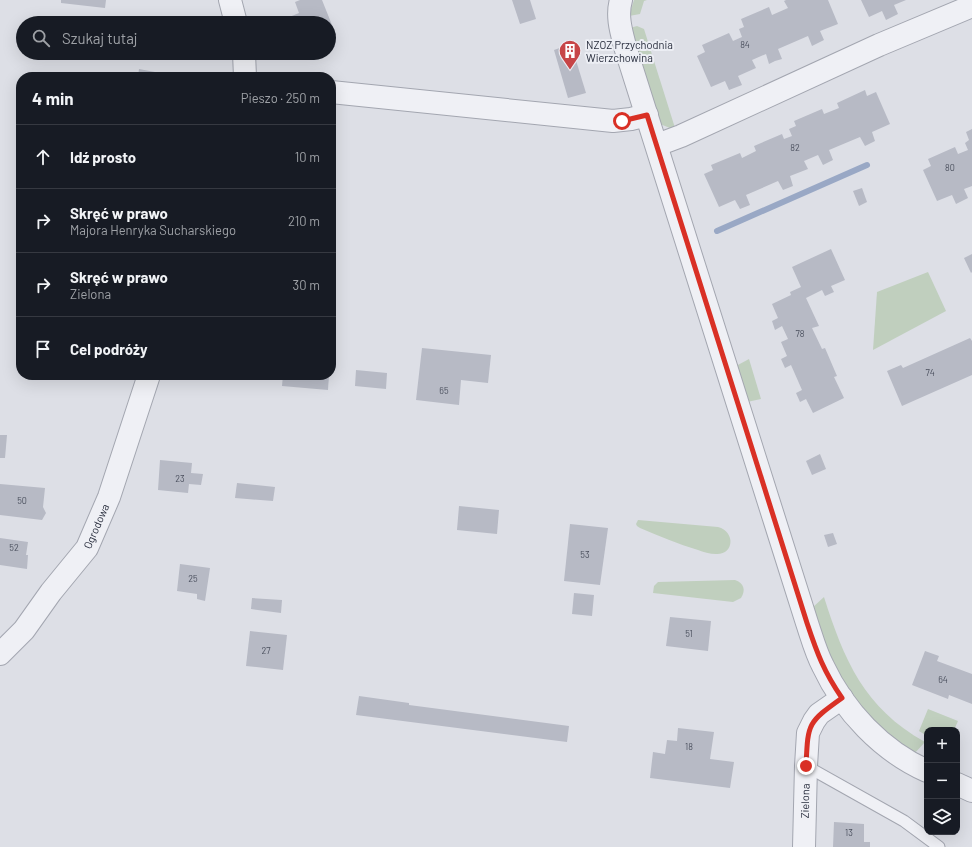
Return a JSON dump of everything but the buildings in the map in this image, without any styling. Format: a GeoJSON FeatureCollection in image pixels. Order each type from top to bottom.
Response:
{"type":"FeatureCollection","features":[{"type":"Feature","properties":{"kind":"street"},"geometry":{"type":"LineString","coordinates":[[230,0],[234,16]]}},
{"type":"Feature","properties":{"kind":"street"},"geometry":{"type":"LineString","coordinates":[[621,0],[619,6],[619,22],[626,50],[809,630],[822,665],[842,698],[856,716],[883,744],[914,765],[924,770]]}},
{"type":"Feature","properties":{"kind":"street"},"geometry":{"type":"LineString","coordinates":[[656,145],[681,136],[879,45],[972,6]]}},
{"type":"Feature","properties":{"kind":"street"},"geometry":{"type":"LineString","coordinates":[[244,60],[245,72]]}},
{"type":"Feature","properties":{"kind":"street"},"geometry":{"type":"LineString","coordinates":[[336,93],[613,121],[647,115]]}},
{"type":"Feature","properties":{"kind":"street","name":"Ogrodowa"},"geometry":{"type":"LineString","coordinates":[[0,654],[24,630],[51,592],[87,548],[109,496],[147,380]]}},
{"type":"Feature","properties":{"kind":"street","name":"Zielona"},"geometry":{"type":"LineString","coordinates":[[804,847],[808,733],[810,727],[820,714],[842,698]]}},
{"type":"Feature","properties":{"kind":"street"},"geometry":{"type":"LineString","coordinates":[[960,785],[972,790]]}},
{"type":"Feature","properties":{"kind":"lane"},"geometry":{"type":"LineString","coordinates":[[806,766],[904,821],[939,847]]}},
{"type":"Feature","properties":{"kind":"green space"},"geometry":{"type":"Polygon","coordinates":[[[634,0],[647,0],[644,1],[640,14],[629,16],[634,0]]]}},
{"type":"Feature","properties":{"kind":"green space"},"geometry":{"type":"Polygon","coordinates":[[[637,26],[644,29],[675,128],[670,128],[660,124],[630,28],[637,26]]]}},
{"type":"Feature","properties":{"kind":"green space"},"geometry":{"type":"Polygon","coordinates":[[[928,272],[946,311],[873,350],[877,292],[928,272]]]}},
{"type":"Feature","properties":{"kind":"green space"},"geometry":{"type":"Polygon","coordinates":[[[749,359],[761,399],[747,402],[736,366],[749,359]]]}},
{"type":"Feature","properties":{"kind":"green space"},"geometry":{"type":"Polygon","coordinates":[[[638,520],[718,527],[728,533],[730,538],[729,547],[722,553],[714,554],[704,552],[676,543],[640,528],[636,524],[638,520]]]}},
{"type":"Feature","properties":{"kind":"green space"},"geometry":{"type":"Polygon","coordinates":[[[735,580],[742,585],[744,590],[741,598],[733,602],[653,593],[654,586],[658,582],[735,580]]]}},
{"type":"Feature","properties":{"kind":"green space"},"geometry":{"type":"Polygon","coordinates":[[[824,597],[840,641],[859,680],[886,714],[904,729],[924,741],[914,754],[876,724],[852,696],[832,663],[812,608],[824,597]]]}},
{"type":"Feature","properties":{"kind":"green space"},"geometry":{"type":"Polygon","coordinates":[[[928,709],[958,721],[955,727],[924,727],[924,734],[919,731],[928,709]]]}},
{"type":"Feature","properties":{"kind":"waterway"},"geometry":{"type":"LineString","coordinates":[[717,231],[867,165]]}},
{"type":"Feature","properties":{"kind":"place","name":"NZOZ Przychodnia Wierzchowina"},"geometry":{"type":"Point","coordinates":[570,70]}},
{"type":"Feature","properties":{"kind":"route"},"geometry":{"type":"LineString","coordinates":[[622,121],[647,115],[816,651],[830,680],[842,698],[820,714],[810,727],[808,733],[806,766]]}}]}
